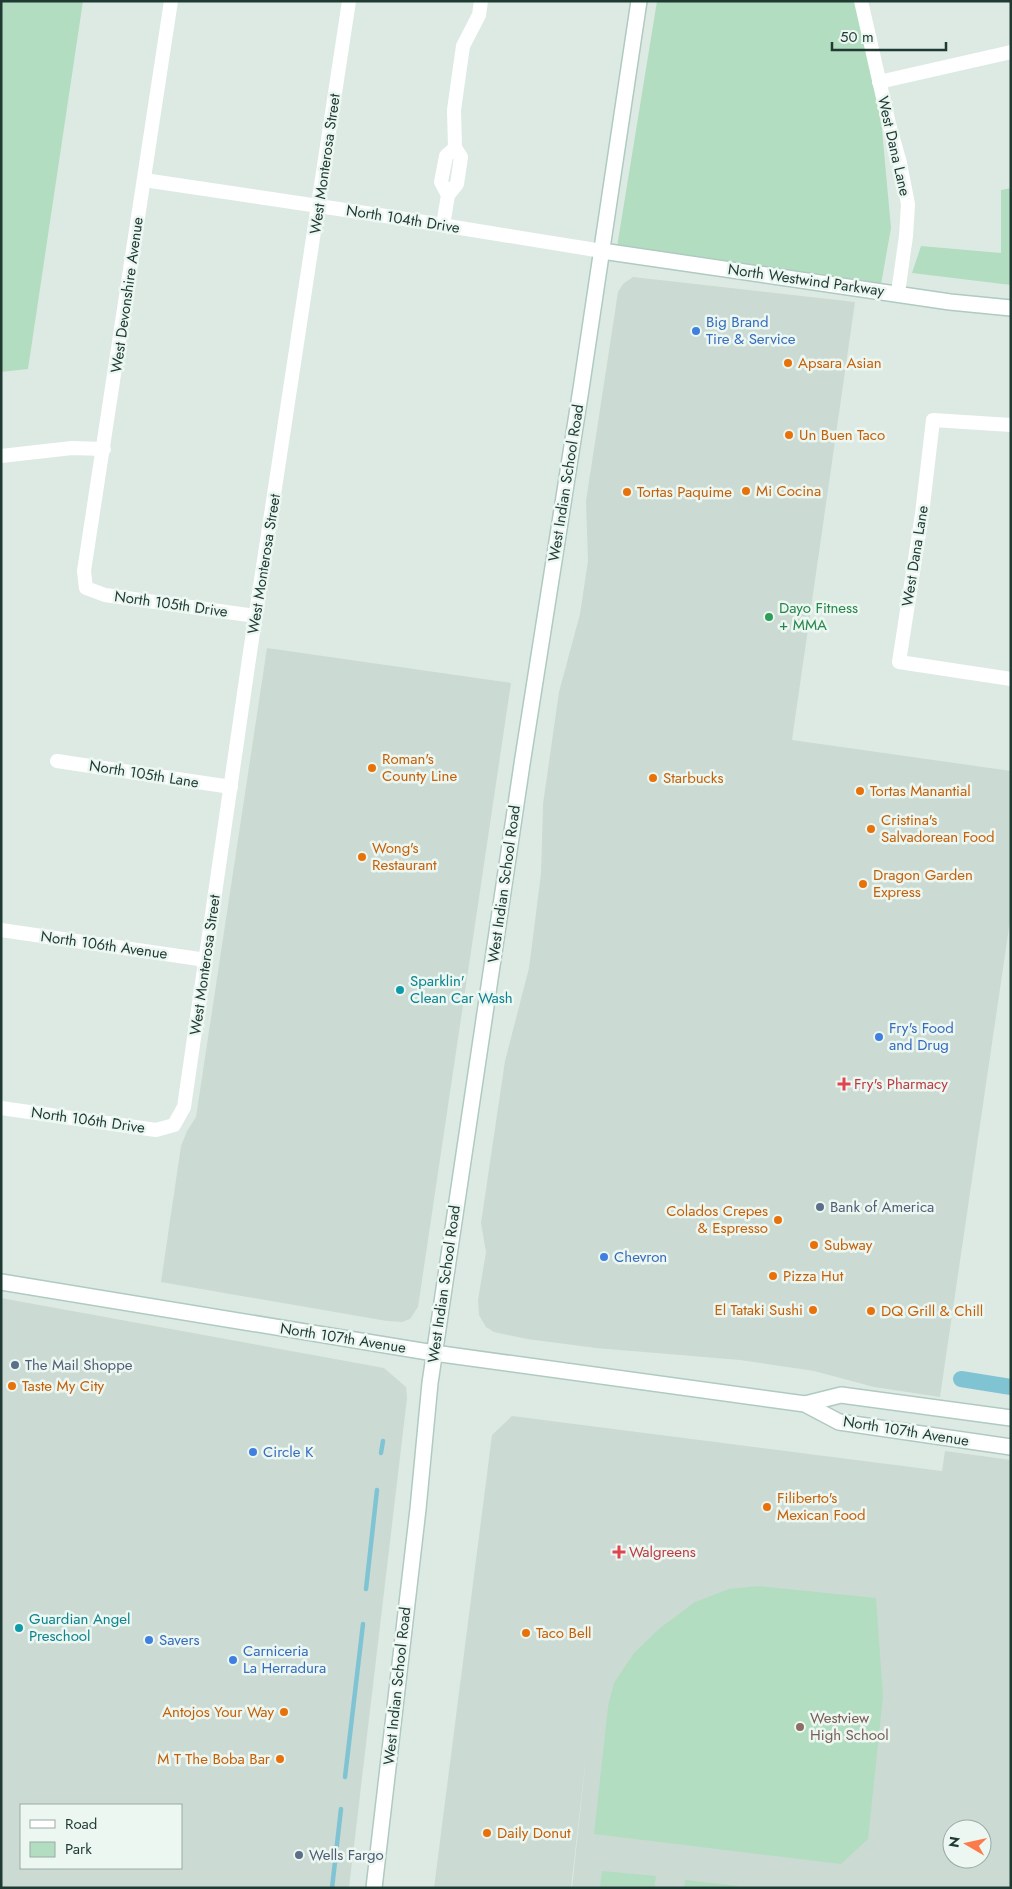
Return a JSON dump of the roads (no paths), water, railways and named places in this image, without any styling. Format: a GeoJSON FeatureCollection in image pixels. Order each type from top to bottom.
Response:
{"type":"FeatureCollection","features":[{"type":"Feature","properties":{"kind":"main road","name":"West Indian School Road"},"geometry":{"type":"LineString","coordinates":[[374,1888],[434,1353],[639,1]]}},
{"type":"Feature","properties":{"kind":"main road","name":"North Westwind Parkway"},"geometry":{"type":"LineString","coordinates":[[602,251],[950,302],[1011,308]]}},
{"type":"Feature","properties":{"kind":"main road","name":"North 107th Avenue"},"geometry":{"type":"LineString","coordinates":[[1,1282],[434,1353],[805,1404],[839,1422],[1011,1447]]}},
{"type":"Feature","properties":{"kind":"main road","name":"North 107th Avenue"},"geometry":{"type":"LineString","coordinates":[[805,1404],[841,1395],[1011,1418]]}},
{"type":"Feature","properties":{"kind":"street","name":"West Devonshire Avenue"},"geometry":{"type":"LineString","coordinates":[[86,588],[84,571],[171,1]]}},
{"type":"Feature","properties":{"kind":"street","name":"West Monterosa Street"},"geometry":{"type":"LineString","coordinates":[[174,1125],[184,1107],[349,1]]}},
{"type":"Feature","properties":{"kind":"street"},"geometry":{"type":"LineString","coordinates":[[443,225],[448,195],[457,184],[460,157],[455,148],[454,110],[463,46],[479,15],[481,1]]}},
{"type":"Feature","properties":{"kind":"street","name":"West Dana Lane"},"geometry":{"type":"LineString","coordinates":[[860,1],[900,162],[908,204],[906,244],[898,293]]}},
{"type":"Feature","properties":{"kind":"street"},"geometry":{"type":"LineString","coordinates":[[879,82],[1011,52]]}},
{"type":"Feature","properties":{"kind":"street"},"geometry":{"type":"LineString","coordinates":[[448,195],[442,182],[443,171],[446,156],[455,148]]}},
{"type":"Feature","properties":{"kind":"street"},"geometry":{"type":"LineString","coordinates":[[443,171],[458,173]]}},
{"type":"Feature","properties":{"kind":"street","name":"North 104th Drive"},"geometry":{"type":"LineString","coordinates":[[144,180],[602,251]]}},
{"type":"Feature","properties":{"kind":"street","name":"West Dana Lane"},"geometry":{"type":"LineString","coordinates":[[1011,425],[933,420],[922,514],[899,662],[1011,679]]}},
{"type":"Feature","properties":{"kind":"street"},"geometry":{"type":"LineString","coordinates":[[1,456],[72,448],[104,449]]}},
{"type":"Feature","properties":{"kind":"street","name":"North 105th Drive"},"geometry":{"type":"LineString","coordinates":[[86,588],[105,595],[256,616]]}},
{"type":"Feature","properties":{"kind":"street","name":"North 105th Lane"},"geometry":{"type":"LineString","coordinates":[[57,761],[231,787]]}},
{"type":"Feature","properties":{"kind":"street","name":"North 106th Avenue"},"geometry":{"type":"LineString","coordinates":[[1,930],[206,960]]}},
{"type":"Feature","properties":{"kind":"street","name":"North 106th Drive"},"geometry":{"type":"LineString","coordinates":[[1,1108],[156,1130],[174,1125]]}},
{"type":"Feature","properties":{"kind":"waterway"},"geometry":{"type":"LineString","coordinates":[[961,1379],[1011,1387]]}},
{"type":"Feature","properties":{"kind":"waterway"},"geometry":{"type":"LineString","coordinates":[[381,1453],[383,1441]]}},
{"type":"Feature","properties":{"kind":"waterway"},"geometry":{"type":"LineString","coordinates":[[366,1589],[377,1490]]}},
{"type":"Feature","properties":{"kind":"waterway"},"geometry":{"type":"LineString","coordinates":[[345,1777],[363,1624]]}},
{"type":"Feature","properties":{"kind":"waterway"},"geometry":{"type":"LineString","coordinates":[[332,1888],[341,1809]]}},
{"type":"Feature","properties":{"kind":"place","name":"Big Brand Tire & Service"},"geometry":{"type":"Point","coordinates":[696,331]}},
{"type":"Feature","properties":{"kind":"place","name":"Apsara Asian"},"geometry":{"type":"Point","coordinates":[788,363]}},
{"type":"Feature","properties":{"kind":"place","name":"Un Buen Taco"},"geometry":{"type":"Point","coordinates":[789,435]}},
{"type":"Feature","properties":{"kind":"place","name":"Mi Cocina"},"geometry":{"type":"Point","coordinates":[746,491]}},
{"type":"Feature","properties":{"kind":"place","name":"Tortas Paquime"},"geometry":{"type":"Point","coordinates":[627,492]}},
{"type":"Feature","properties":{"kind":"place","name":"Dayo Fitness + MMA"},"geometry":{"type":"Point","coordinates":[769,617]}},
{"type":"Feature","properties":{"kind":"place","name":"Roman's County Line"},"geometry":{"type":"Point","coordinates":[372,768]}},
{"type":"Feature","properties":{"kind":"place","name":"Starbucks"},"geometry":{"type":"Point","coordinates":[653,778]}},
{"type":"Feature","properties":{"kind":"place","name":"Tortas Manantial"},"geometry":{"type":"Point","coordinates":[860,791]}},
{"type":"Feature","properties":{"kind":"place","name":"Cristina's Salvadorean Food"},"geometry":{"type":"Point","coordinates":[871,829]}},
{"type":"Feature","properties":{"kind":"place","name":"Wong's Restaurant"},"geometry":{"type":"Point","coordinates":[362,857]}},
{"type":"Feature","properties":{"kind":"place","name":"Dragon Garden Express"},"geometry":{"type":"Point","coordinates":[863,884]}},
{"type":"Feature","properties":{"kind":"place","name":"Sparklin' Clean Car Wash"},"geometry":{"type":"Point","coordinates":[400,990]}},
{"type":"Feature","properties":{"kind":"place","name":"Fry's Food and Drug"},"geometry":{"type":"Point","coordinates":[879,1037]}},
{"type":"Feature","properties":{"kind":"place","name":"Fry's Pharmacy"},"geometry":{"type":"Point","coordinates":[844,1084]}},
{"type":"Feature","properties":{"kind":"place","name":"Bank of America"},"geometry":{"type":"Point","coordinates":[820,1207]}},
{"type":"Feature","properties":{"kind":"place","name":"Colados Crepes & Espresso"},"geometry":{"type":"Point","coordinates":[778,1220]}},
{"type":"Feature","properties":{"kind":"place","name":"Subway"},"geometry":{"type":"Point","coordinates":[814,1245]}},
{"type":"Feature","properties":{"kind":"place","name":"Chevron"},"geometry":{"type":"Point","coordinates":[604,1257]}},
{"type":"Feature","properties":{"kind":"place","name":"Pizza Hut"},"geometry":{"type":"Point","coordinates":[773,1276]}},
{"type":"Feature","properties":{"kind":"place","name":"El Tataki Sushi"},"geometry":{"type":"Point","coordinates":[813,1310]}},
{"type":"Feature","properties":{"kind":"place","name":"DQ Grill & Chill"},"geometry":{"type":"Point","coordinates":[871,1311]}},
{"type":"Feature","properties":{"kind":"place","name":"The Mail Shoppe"},"geometry":{"type":"Point","coordinates":[15,1365]}},
{"type":"Feature","properties":{"kind":"place","name":"Taste My City"},"geometry":{"type":"Point","coordinates":[12,1386]}},
{"type":"Feature","properties":{"kind":"place","name":"Circle K"},"geometry":{"type":"Point","coordinates":[253,1452]}},
{"type":"Feature","properties":{"kind":"place","name":"Filiberto's Mexican Food"},"geometry":{"type":"Point","coordinates":[767,1507]}},
{"type":"Feature","properties":{"kind":"place","name":"Walgreens"},"geometry":{"type":"Point","coordinates":[619,1552]}},
{"type":"Feature","properties":{"kind":"place","name":"Guardian Angel Preschool"},"geometry":{"type":"Point","coordinates":[19,1628]}},
{"type":"Feature","properties":{"kind":"place","name":"Taco Bell"},"geometry":{"type":"Point","coordinates":[526,1633]}},
{"type":"Feature","properties":{"kind":"place","name":"Savers"},"geometry":{"type":"Point","coordinates":[149,1640]}},
{"type":"Feature","properties":{"kind":"place","name":"Carniceria La Herradura"},"geometry":{"type":"Point","coordinates":[233,1660]}},
{"type":"Feature","properties":{"kind":"place","name":"Antojos Your Way"},"geometry":{"type":"Point","coordinates":[284,1712]}},
{"type":"Feature","properties":{"kind":"place","name":"Westview High School"},"geometry":{"type":"Point","coordinates":[800,1727]}},
{"type":"Feature","properties":{"kind":"place","name":"M T The Boba Bar"},"geometry":{"type":"Point","coordinates":[280,1759]}},
{"type":"Feature","properties":{"kind":"place","name":"Daily Donut"},"geometry":{"type":"Point","coordinates":[487,1833]}},
{"type":"Feature","properties":{"kind":"place","name":"Wells Fargo"},"geometry":{"type":"Point","coordinates":[299,1855]}}]}
